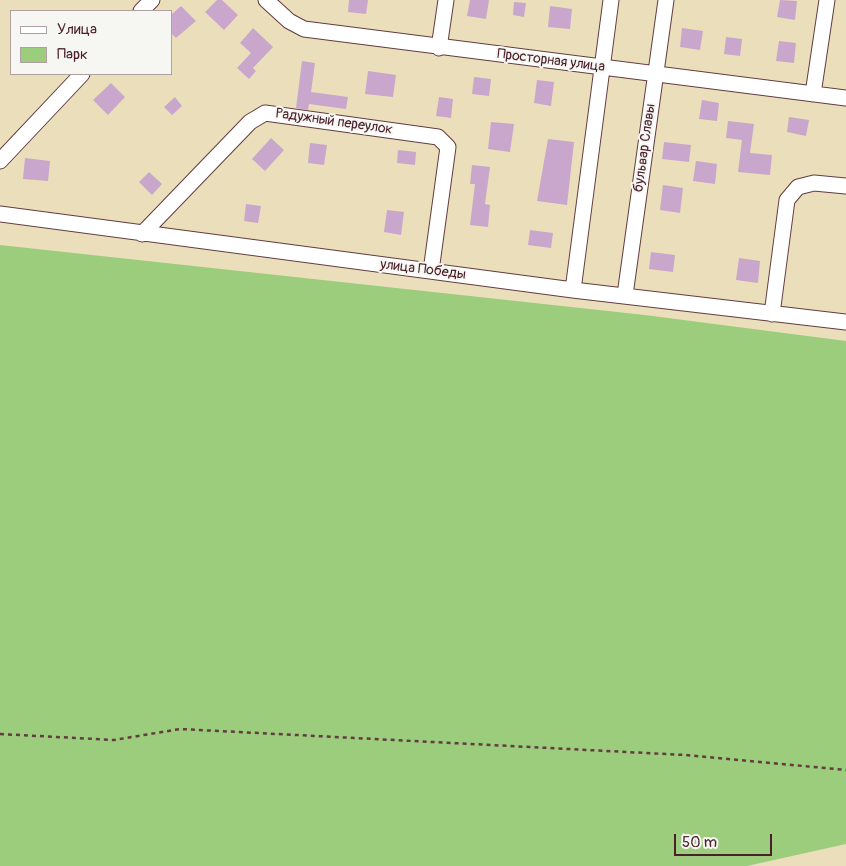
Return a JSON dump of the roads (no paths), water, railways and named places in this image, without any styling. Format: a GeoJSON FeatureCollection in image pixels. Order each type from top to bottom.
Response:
{"type":"FeatureCollection","features":[{"type":"Feature","properties":{"kind":"street"},"geometry":{"type":"LineString","coordinates":[[142,10],[152,0]]}},
{"type":"Feature","properties":{"kind":"street","name":"Просторная улица"},"geometry":{"type":"LineString","coordinates":[[266,0],[289,21],[304,29],[439,48],[602,66],[846,98]]}},
{"type":"Feature","properties":{"kind":"street"},"geometry":{"type":"LineString","coordinates":[[439,48],[446,0]]}},
{"type":"Feature","properties":{"kind":"street"},"geometry":{"type":"LineString","coordinates":[[573,290],[611,0]]}},
{"type":"Feature","properties":{"kind":"street","name":"бульвар Славы"},"geometry":{"type":"LineString","coordinates":[[625,295],[666,0]]}},
{"type":"Feature","properties":{"kind":"street"},"geometry":{"type":"LineString","coordinates":[[813,94],[827,0]]}},
{"type":"Feature","properties":{"kind":"street"},"geometry":{"type":"LineString","coordinates":[[0,161],[81,75]]}},
{"type":"Feature","properties":{"kind":"street","name":"Радужный переулок"},"geometry":{"type":"LineString","coordinates":[[142,234],[250,122],[265,113],[438,137],[448,148],[431,271]]}},
{"type":"Feature","properties":{"kind":"street"},"geometry":{"type":"LineString","coordinates":[[772,314],[787,200],[798,186],[814,183],[846,186]]}},
{"type":"Feature","properties":{"kind":"street","name":"улица Победы"},"geometry":{"type":"LineString","coordinates":[[0,214],[573,290],[846,322]]}}]}
